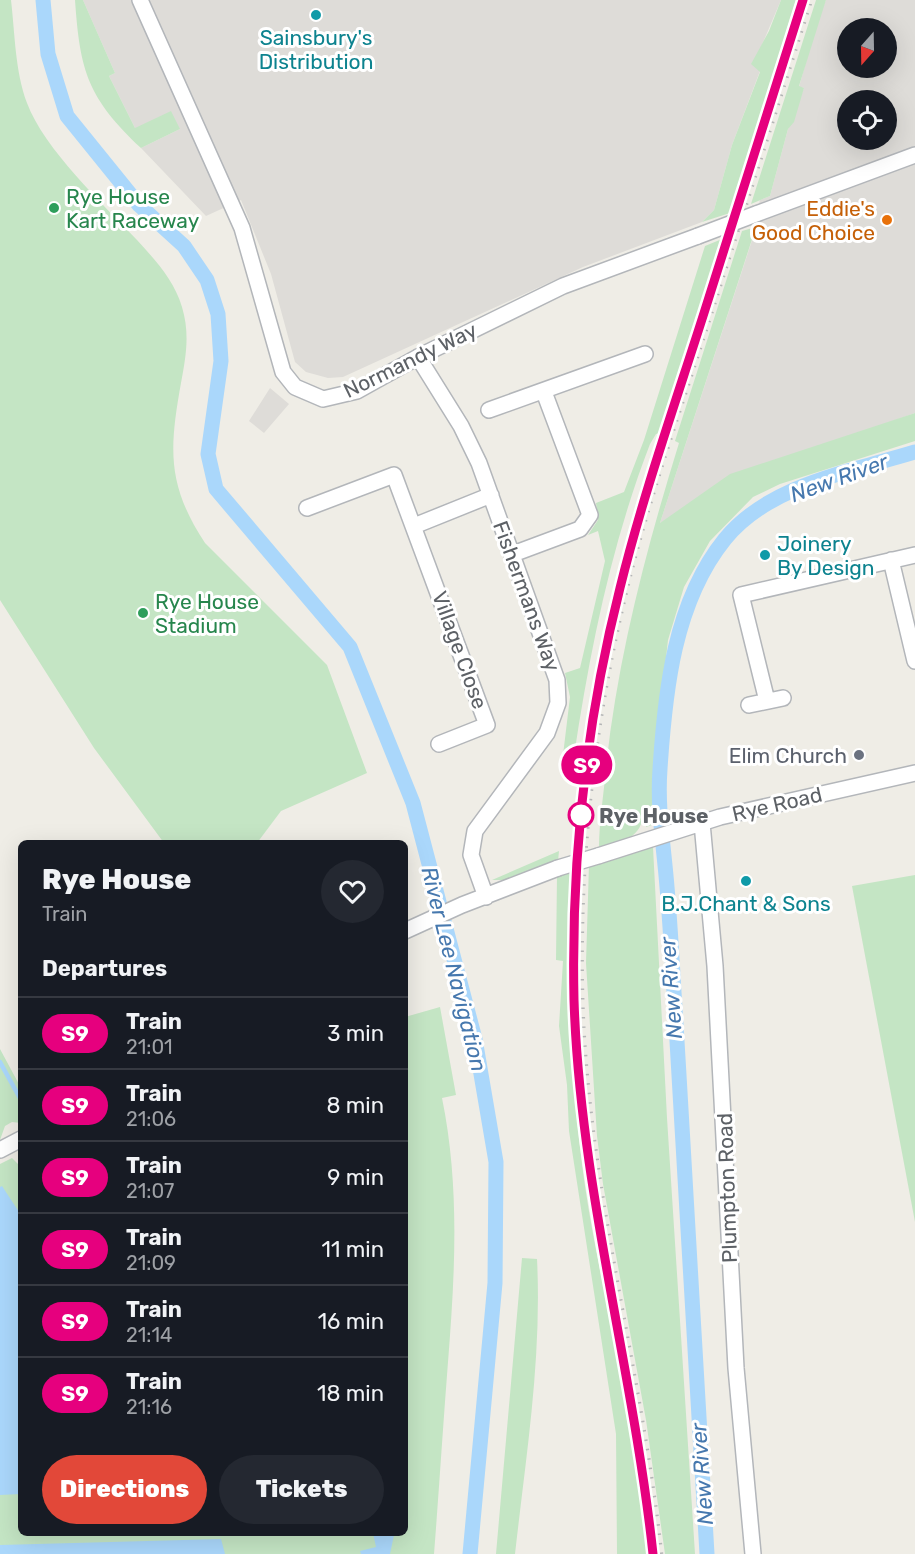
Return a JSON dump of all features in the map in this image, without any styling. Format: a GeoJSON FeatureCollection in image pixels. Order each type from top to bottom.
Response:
{"type":"FeatureCollection","features":[{"type":"Feature","properties":{"kind":"street","name":"Normandy Way"},"geometry":{"type":"LineString","coordinates":[[140,0],[242,228],[283,372],[295,387],[309,395],[323,399],[357,391],[418,357],[563,286],[915,154]]}},
{"type":"Feature","properties":{"kind":"street"},"geometry":{"type":"LineString","coordinates":[[489,410],[645,354]]}},
{"type":"Feature","properties":{"kind":"street","name":"Fishermans Way"},"geometry":{"type":"LineString","coordinates":[[418,357],[461,426],[491,495],[557,680],[559,693],[556,713],[547,733],[475,831],[471,855],[486,897]]}},
{"type":"Feature","properties":{"kind":"street"},"geometry":{"type":"LineString","coordinates":[[513,554],[580,529],[590,515],[544,392]]}},
{"type":"Feature","properties":{"kind":"street","name":"Village Close"},"geometry":{"type":"LineString","coordinates":[[307,508],[394,475],[487,725],[440,744]]}},
{"type":"Feature","properties":{"kind":"street"},"geometry":{"type":"LineString","coordinates":[[414,526],[491,495]]}},
{"type":"Feature","properties":{"kind":"street"},"geometry":{"type":"LineString","coordinates":[[767,701],[741,595],[915,555]]}},
{"type":"Feature","properties":{"kind":"street"},"geometry":{"type":"LineString","coordinates":[[891,560],[915,661]]}},
{"type":"Feature","properties":{"kind":"street"},"geometry":{"type":"LineString","coordinates":[[749,705],[783,698]]}},
{"type":"Feature","properties":{"kind":"street","name":"Rye Road"},"geometry":{"type":"LineString","coordinates":[[408,930],[462,905],[558,868],[673,834],[702,823],[915,773]]}},
{"type":"Feature","properties":{"kind":"street","name":"Plumpton Road"},"geometry":{"type":"LineString","coordinates":[[702,823],[716,977],[736,1368],[753,1554]]}},
{"type":"Feature","properties":{"kind":"street"},"geometry":{"type":"LineString","coordinates":[[0,1150],[18,1141]]}},
{"type":"Feature","properties":{"kind":"shaded area"},"geometry":{"type":"Polygon","coordinates":[[[83,0],[781,0],[761,47],[760,71],[732,145],[714,210],[702,222],[583,267],[343,377],[328,378],[306,372],[295,362],[271,274],[241,200],[206,216],[141,148],[180,129],[135,128],[109,76],[115,73],[83,0]]]}},
{"type":"Feature","properties":{"kind":"shaded area"},"geometry":{"type":"Polygon","coordinates":[[[826,0],[915,0],[915,413],[873,428],[660,523],[756,228],[752,229],[760,200],[770,196],[788,129],[804,88],[799,87],[817,22],[826,0]]]}},
{"type":"Feature","properties":{"kind":"shaded area"},"geometry":{"type":"Polygon","coordinates":[[[270,388],[289,404],[264,433],[249,421],[270,388]]]}},
{"type":"Feature","properties":{"kind":"green space"},"geometry":{"type":"Polygon","coordinates":[[[0,0],[11,0],[20,78],[35,121],[60,157],[157,263],[179,297],[186,326],[186,345],[173,448],[174,466],[184,503],[205,543],[327,665],[367,773],[281,811],[259,840],[162,840],[94,748],[0,600],[0,0]]]}},
{"type":"Feature","properties":{"kind":"green space"},"geometry":{"type":"Polygon","coordinates":[[[75,0],[83,0],[115,73],[109,76],[135,128],[171,111],[180,129],[141,148],[109,114],[98,98],[84,65],[75,0]]]}},
{"type":"Feature","properties":{"kind":"green space"},"geometry":{"type":"Polygon","coordinates":[[[781,0],[796,0],[730,213],[702,222],[714,210],[732,145],[760,72],[751,64],[769,31],[781,0]]]}},
{"type":"Feature","properties":{"kind":"green space"},"geometry":{"type":"Polygon","coordinates":[[[816,0],[826,0],[799,86],[804,88],[794,122],[788,129],[770,196],[751,204],[816,0]]]}},
{"type":"Feature","properties":{"kind":"green space"},"geometry":{"type":"Polygon","coordinates":[[[756,227],[660,523],[730,474],[915,413],[915,441],[780,484],[753,497],[710,541],[684,587],[668,640],[653,775],[652,825],[646,827],[648,813],[644,811],[642,821],[635,833],[623,840],[599,848],[606,767],[618,685],[655,523],[679,443],[675,441],[742,231],[756,227]]]}},
{"type":"Feature","properties":{"kind":"green space"},"geometry":{"type":"Polygon","coordinates":[[[722,239],[660,433],[656,434],[650,444],[624,520],[603,598],[574,756],[563,755],[570,697],[565,673],[580,668],[605,561],[598,531],[588,535],[598,520],[596,503],[624,492],[644,440],[705,246],[722,239]]]}},
{"type":"Feature","properties":{"kind":"green space"},"geometry":{"type":"Polygon","coordinates":[[[653,847],[667,1118],[695,1554],[665,1554],[646,1420],[603,1184],[597,1136],[586,963],[589,864],[653,847]]]}},
{"type":"Feature","properties":{"kind":"green space"},"geometry":{"type":"Polygon","coordinates":[[[559,851],[558,861],[505,880],[492,880],[559,851]]]}},
{"type":"Feature","properties":{"kind":"green space"},"geometry":{"type":"Polygon","coordinates":[[[573,869],[570,949],[571,1028],[580,1146],[593,1232],[628,1416],[648,1554],[617,1554],[616,1434],[569,1131],[567,1085],[559,1026],[563,961],[556,960],[557,875],[573,869]]]}},
{"type":"Feature","properties":{"kind":"green space"},"geometry":{"type":"Polygon","coordinates":[[[915,875],[915,1222],[852,886],[915,875]]]}},
{"type":"Feature","properties":{"kind":"green space"},"geometry":{"type":"Polygon","coordinates":[[[440,1007],[456,1095],[442,1098],[452,1164],[454,1263],[434,1554],[0,1554],[0,1164],[12,1158],[18,1164],[18,1536],[408,1536],[408,1016],[440,1007]]]}},
{"type":"Feature","properties":{"kind":"green space"},"geometry":{"type":"Polygon","coordinates":[[[0,1049],[18,1082],[18,1123],[12,1122],[5,1126],[0,1140],[0,1049]]]}},
{"type":"Feature","properties":{"kind":"green space"},"geometry":{"type":"Polygon","coordinates":[[[522,1258],[537,1259],[537,1333],[532,1407],[515,1554],[496,1554],[522,1258]]]}},
{"type":"Feature","properties":{"kind":"water"},"geometry":{"type":"Polygon","coordinates":[[[2,1186],[18,1210],[18,1494],[0,1495],[0,1187],[2,1186]]]}},
{"type":"Feature","properties":{"kind":"water"},"geometry":{"type":"Polygon","coordinates":[[[374,1536],[394,1536],[390,1554],[361,1554],[360,1551],[376,1547],[374,1536]]]}},
{"type":"Feature","properties":{"kind":"water"},"geometry":{"type":"Polygon","coordinates":[[[221,1539],[225,1554],[0,1554],[0,1545],[221,1539]]]}},
{"type":"Feature","properties":{"kind":"waterway","name":"River Lee Navigation"},"geometry":{"type":"LineString","coordinates":[[43,0],[48,54],[67,116],[139,205],[184,246],[207,280],[218,314],[221,361],[208,454],[216,489],[350,647],[413,803],[475,1039],[496,1162],[495,1283],[470,1554]]}},
{"type":"Feature","properties":{"kind":"waterway","name":"New River"},"geometry":{"type":"LineString","coordinates":[[707,1554],[671,939],[659,799],[662,739],[669,679],[683,619],[694,591],[708,564],[725,539],[743,520],[765,505],[812,482],[915,452]]}},
{"type":"Feature","properties":{"kind":"waterway"},"geometry":{"type":"LineString","coordinates":[[0,1062],[18,1095]]}},
{"type":"Feature","properties":{"kind":"railway"},"geometry":{"type":"LineString","coordinates":[[661,1554],[641,1413],[603,1204],[593,1134],[582,992],[586,842],[605,694],[625,596],[643,526],[811,0]]}},
{"type":"Feature","properties":{"kind":"train","name":"S9"},"geometry":{"type":"LineString","coordinates":[[653,1554],[645,1486],[626,1371],[595,1213],[584,1135],[576,1034],[574,959],[581,815],[600,681],[631,548],[803,0]]}},
{"type":"Feature","properties":{"kind":"place","name":"Sainsbury's Distribution"},"geometry":{"type":"Point","coordinates":[316,15]}},
{"type":"Feature","properties":{"kind":"place","name":"Rye House Kart Raceway"},"geometry":{"type":"Point","coordinates":[54,208]}},
{"type":"Feature","properties":{"kind":"place","name":"Eddie's Good Choice"},"geometry":{"type":"Point","coordinates":[887,220]}},
{"type":"Feature","properties":{"kind":"place","name":"Joinery By Design"},"geometry":{"type":"Point","coordinates":[765,555]}},
{"type":"Feature","properties":{"kind":"place","name":"Rye House Stadium"},"geometry":{"type":"Point","coordinates":[143,613]}},
{"type":"Feature","properties":{"kind":"place","name":"Elim Church"},"geometry":{"type":"Point","coordinates":[859,755]}},
{"type":"Feature","properties":{"kind":"place","name":"Rye House"},"geometry":{"type":"Point","coordinates":[581,815]}},
{"type":"Feature","properties":{"kind":"place","name":"B.J.Chant & Sons"},"geometry":{"type":"Point","coordinates":[746,881]}}]}
